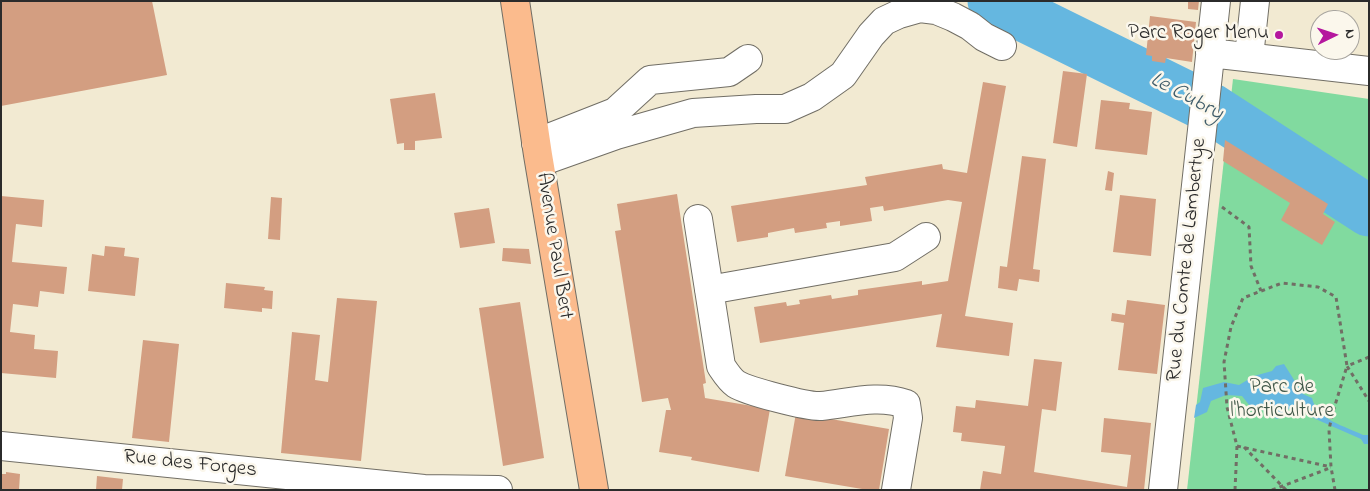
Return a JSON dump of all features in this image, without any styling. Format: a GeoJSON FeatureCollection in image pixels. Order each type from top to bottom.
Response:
{"type":"FeatureCollection","features":[{"type":"Feature","properties":{"kind":"main road","name":"Avenue Paul Bert"},"geometry":{"type":"LineString","coordinates":[[515,1],[547,210],[594,490]]}},
{"type":"Feature","properties":{"kind":"street","name":"Rue du Comte de Lambertye"},"geometry":{"type":"LineString","coordinates":[[1163,490],[1216,1]]}},
{"type":"Feature","properties":{"kind":"street"},"geometry":{"type":"LineString","coordinates":[[1249,57],[1255,1]]}},
{"type":"Feature","properties":{"kind":"street"},"geometry":{"type":"LineString","coordinates":[[538,153],[616,135],[693,113],[785,109],[812,97],[843,75],[871,35],[884,21],[920,8],[936,10],[953,17],[1002,46]]}},
{"type":"Feature","properties":{"kind":"street"},"geometry":{"type":"LineString","coordinates":[[1210,54],[1369,71]]}},
{"type":"Feature","properties":{"kind":"street"},"geometry":{"type":"LineString","coordinates":[[538,153],[615,112],[650,80],[729,72],[748,59]]}},
{"type":"Feature","properties":{"kind":"street"},"geometry":{"type":"LineString","coordinates":[[698,219],[721,366],[733,383],[748,390],[818,406],[880,399],[895,400],[906,404],[908,418],[896,490]]}},
{"type":"Feature","properties":{"kind":"street"},"geometry":{"type":"LineString","coordinates":[[709,290],[895,257],[926,238]]}},
{"type":"Feature","properties":{"kind":"street","name":"Rue des Forges"},"geometry":{"type":"LineString","coordinates":[[1,446],[424,489],[498,490]]}},
{"type":"Feature","properties":{"kind":"path"},"geometry":{"type":"LineString","coordinates":[[1218,205],[1249,227],[1251,266],[1261,291]]}},
{"type":"Feature","properties":{"kind":"path"},"geometry":{"type":"LineString","coordinates":[[1235,490],[1237,446],[1227,407],[1224,362],[1232,327],[1243,298],[1282,283],[1318,287],[1336,297],[1347,366],[1369,401]]}},
{"type":"Feature","properties":{"kind":"path"},"geometry":{"type":"LineString","coordinates":[[1347,366],[1369,357]]}},
{"type":"Feature","properties":{"kind":"path"},"geometry":{"type":"LineString","coordinates":[[1335,490],[1331,467],[1329,430],[1347,366]]}},
{"type":"Feature","properties":{"kind":"path"},"geometry":{"type":"LineString","coordinates":[[1237,446],[1331,467]]}},
{"type":"Feature","properties":{"kind":"path"},"geometry":{"type":"LineString","coordinates":[[1243,447],[1286,490]]}},
{"type":"Feature","properties":{"kind":"path"},"geometry":{"type":"LineString","coordinates":[[1272,490],[1331,467]]}},
{"type":"Feature","properties":{"kind":"green space","name":"Parc de l'horticulture"},"geometry":{"type":"Polygon","coordinates":[[[1233,79],[1369,99],[1369,490],[1187,490],[1233,79]]]}},
{"type":"Feature","properties":{"kind":"water"},"geometry":{"type":"Polygon","coordinates":[[[1284,364],[1303,394],[1312,398],[1320,412],[1340,425],[1363,435],[1369,435],[1369,444],[1364,444],[1361,439],[1311,417],[1302,408],[1295,405],[1277,419],[1261,409],[1254,411],[1242,396],[1226,395],[1211,401],[1207,412],[1194,418],[1196,405],[1200,402],[1203,388],[1224,382],[1239,385],[1254,376],[1272,371],[1276,366],[1284,364]]]}},
{"type":"Feature","properties":{"kind":"building"},"geometry":{"type":"Polygon","coordinates":[[[1,1],[152,1],[167,75],[1,106],[1,1]]]}},
{"type":"Feature","properties":{"kind":"building"},"geometry":{"type":"Polygon","coordinates":[[[1188,1],[1199,1],[1198,10],[1188,9],[1188,1]]]}},
{"type":"Feature","properties":{"kind":"building"},"geometry":{"type":"Polygon","coordinates":[[[1150,16],[1196,22],[1192,62],[1166,58],[1165,63],[1152,61],[1152,56],[1146,55],[1150,16]]]}},
{"type":"Feature","properties":{"kind":"building"},"geometry":{"type":"Polygon","coordinates":[[[1063,71],[1087,74],[1077,147],[1053,143],[1063,71]]]}},
{"type":"Feature","properties":{"kind":"building"},"geometry":{"type":"Polygon","coordinates":[[[983,82],[1006,86],[965,316],[1013,323],[1009,356],[936,347],[942,314],[760,343],[754,307],[786,302],[787,306],[800,304],[799,300],[831,295],[832,299],[858,295],[858,290],[922,281],[922,285],[948,281],[962,202],[948,200],[884,211],[883,206],[870,208],[872,221],[840,226],[840,221],[826,223],[827,228],[795,233],[794,228],[768,233],[768,237],[737,242],[731,206],[867,185],[865,177],[942,164],[943,169],[967,173],[983,82]]]}},
{"type":"Feature","properties":{"kind":"building"},"geometry":{"type":"Polygon","coordinates":[[[435,93],[442,138],[415,141],[415,150],[404,150],[404,143],[397,144],[390,99],[435,93]]]}},
{"type":"Feature","properties":{"kind":"building"},"geometry":{"type":"Polygon","coordinates":[[[1101,100],[1130,103],[1129,109],[1152,112],[1147,155],[1095,149],[1101,100]]]}},
{"type":"Feature","properties":{"kind":"building"},"geometry":{"type":"Polygon","coordinates":[[[1225,140],[1328,204],[1323,214],[1335,222],[1322,245],[1281,220],[1290,203],[1223,161],[1225,140]]]}},
{"type":"Feature","properties":{"kind":"building"},"geometry":{"type":"Polygon","coordinates":[[[1022,156],[1046,159],[1033,269],[1040,270],[1039,282],[1019,279],[1017,291],[998,288],[1000,266],[1007,267],[1022,156]]]}},
{"type":"Feature","properties":{"kind":"building"},"geometry":{"type":"Polygon","coordinates":[[[1108,171],[1114,173],[1112,191],[1105,190],[1108,171]]]}},
{"type":"Feature","properties":{"kind":"building"},"geometry":{"type":"Polygon","coordinates":[[[677,194],[706,383],[703,384],[705,398],[770,409],[759,472],[691,460],[692,457],[659,452],[666,410],[671,410],[668,398],[642,402],[615,231],[621,230],[617,204],[677,194]]]}},
{"type":"Feature","properties":{"kind":"building"},"geometry":{"type":"Polygon","coordinates":[[[1120,195],[1156,199],[1151,256],[1113,252],[1120,195]]]}},
{"type":"Feature","properties":{"kind":"building"},"geometry":{"type":"Polygon","coordinates":[[[1,196],[44,200],[42,227],[16,224],[12,262],[67,267],[64,294],[40,291],[38,307],[13,304],[10,332],[35,335],[34,349],[58,351],[56,378],[1,373],[1,196]]]}},
{"type":"Feature","properties":{"kind":"building"},"geometry":{"type":"Polygon","coordinates":[[[271,197],[282,198],[280,240],[268,239],[271,197]]]}},
{"type":"Feature","properties":{"kind":"building"},"geometry":{"type":"Polygon","coordinates":[[[489,208],[495,243],[460,248],[454,213],[489,208]]]}},
{"type":"Feature","properties":{"kind":"building"},"geometry":{"type":"Polygon","coordinates":[[[105,246],[125,248],[124,256],[139,258],[135,296],[88,291],[92,254],[104,256],[105,246]]]}},
{"type":"Feature","properties":{"kind":"building"},"geometry":{"type":"Polygon","coordinates":[[[503,248],[529,249],[531,264],[502,261],[503,248]]]}},
{"type":"Feature","properties":{"kind":"building"},"geometry":{"type":"Polygon","coordinates":[[[226,283],[265,287],[264,290],[273,291],[272,309],[262,308],[262,312],[224,308],[226,283]]]}},
{"type":"Feature","properties":{"kind":"building"},"geometry":{"type":"Polygon","coordinates":[[[337,298],[377,301],[361,461],[281,453],[292,332],[320,335],[315,380],[328,382],[337,298]]]}},
{"type":"Feature","properties":{"kind":"building"},"geometry":{"type":"Polygon","coordinates":[[[1127,300],[1165,305],[1157,374],[1118,370],[1124,323],[1111,321],[1112,313],[1125,315],[1127,300]]]}},
{"type":"Feature","properties":{"kind":"building"},"geometry":{"type":"Polygon","coordinates":[[[520,302],[544,458],[503,466],[479,308],[520,302]]]}},
{"type":"Feature","properties":{"kind":"building"},"geometry":{"type":"Polygon","coordinates":[[[143,340],[179,344],[169,442],[132,438],[143,340]]]}},
{"type":"Feature","properties":{"kind":"building"},"geometry":{"type":"Polygon","coordinates":[[[1034,359],[1062,362],[1056,411],[1042,409],[1034,472],[1127,487],[1131,455],[1101,452],[1104,418],[1151,423],[1144,490],[980,490],[983,471],[1001,474],[1005,446],[961,441],[962,433],[953,432],[956,406],[975,408],[976,400],[1028,406],[1034,359]]]}},
{"type":"Feature","properties":{"kind":"building"},"geometry":{"type":"Polygon","coordinates":[[[796,413],[889,429],[879,490],[868,490],[785,476],[796,413]]]}},
{"type":"Feature","properties":{"kind":"building"},"geometry":{"type":"Polygon","coordinates":[[[6,472],[20,474],[19,490],[1,490],[1,474],[6,474],[6,472]]]}},
{"type":"Feature","properties":{"kind":"building"},"geometry":{"type":"Polygon","coordinates":[[[97,476],[123,479],[122,490],[96,490],[97,476]]]}},
{"type":"Feature","properties":{"kind":"waterway","name":"Le Cubry"},"geometry":{"type":"LineString","coordinates":[[993,1],[1210,108],[1369,211]]}},
{"type":"Feature","properties":{"kind":"place","name":"Parc Roger Menu"},"geometry":{"type":"Point","coordinates":[1279,35]}}]}
